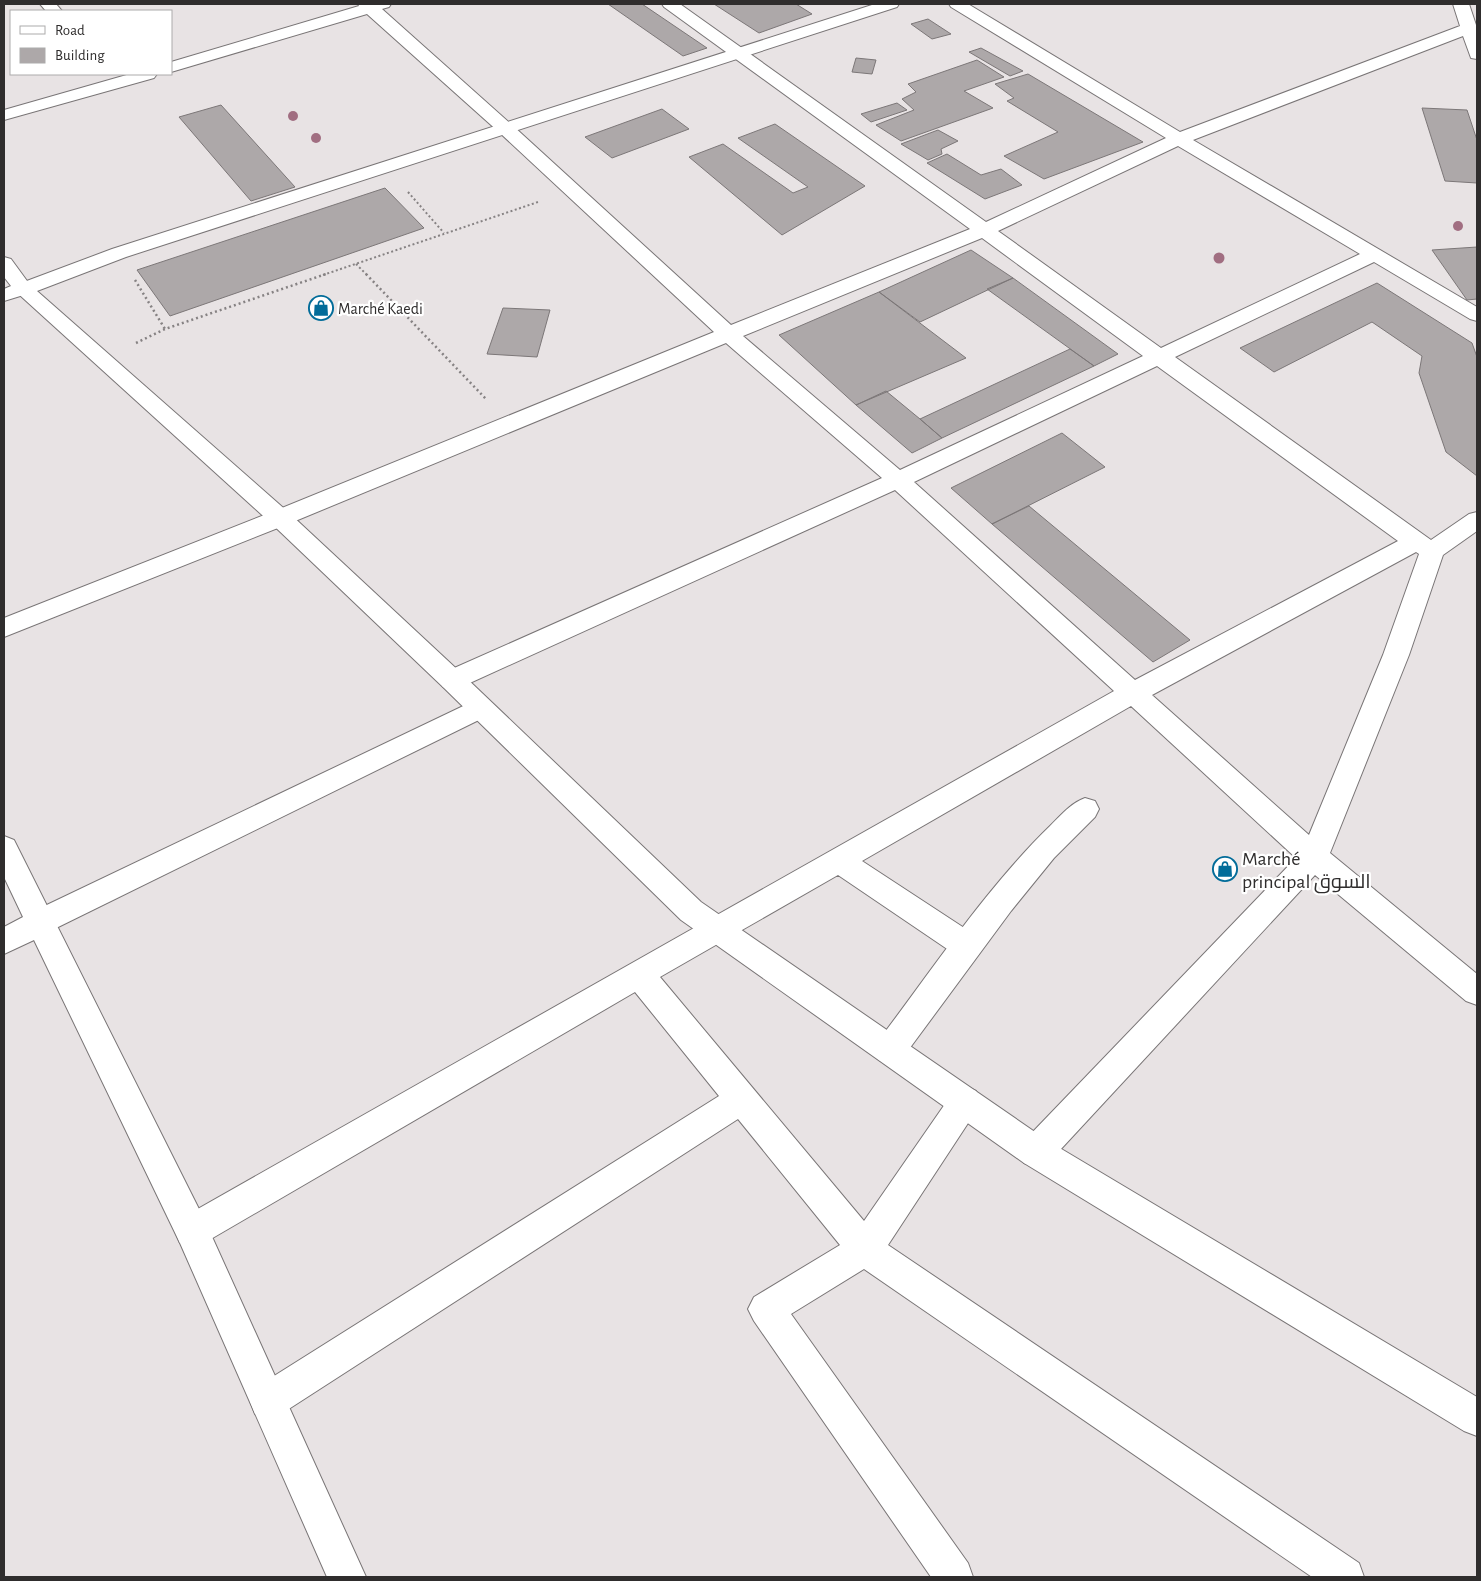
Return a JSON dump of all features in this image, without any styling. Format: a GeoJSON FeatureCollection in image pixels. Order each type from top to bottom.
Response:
{"type":"FeatureCollection","features":[{"type":"Feature","properties":{"kind":"street"},"geometry":{"type":"LineString","coordinates":[[670,4],[1424,546]]}},
{"type":"Feature","properties":{"kind":"street"},"geometry":{"type":"LineString","coordinates":[[13,292],[119,253],[891,4]]}},
{"type":"Feature","properties":{"kind":"street"},"geometry":{"type":"LineString","coordinates":[[957,4],[1476,318]]}},
{"type":"Feature","properties":{"kind":"street"},"geometry":{"type":"LineString","coordinates":[[172,67],[373,5],[728,334],[898,480],[1314,857],[1477,992]]}},
{"type":"Feature","properties":{"kind":"street"},"geometry":{"type":"LineString","coordinates":[[4,628],[280,518],[508,423],[985,230],[1179,139],[1468,16],[1477,54]]}},
{"type":"Feature","properties":{"kind":"street"},"geometry":{"type":"LineString","coordinates":[[4,116],[111,79],[141,75]]}},
{"type":"Feature","properties":{"kind":"street"},"geometry":{"type":"LineString","coordinates":[[452,680],[898,480],[1374,255]]}},
{"type":"Feature","properties":{"kind":"street"},"geometry":{"type":"LineString","coordinates":[[4,263],[13,292],[101,360],[280,518],[452,680],[691,911],[1036,1152],[1477,1418]]}},
{"type":"Feature","properties":{"kind":"street"},"geometry":{"type":"LineString","coordinates":[[192,1231],[1133,693],[1477,520]]}},
{"type":"Feature","properties":{"kind":"street"},"geometry":{"type":"LineString","coordinates":[[1036,1152],[1314,857],[1396,655],[1424,546]]}},
{"type":"Feature","properties":{"kind":"street"},"geometry":{"type":"LineString","coordinates":[[4,941],[480,708]]}},
{"type":"Feature","properties":{"kind":"street"},"geometry":{"type":"LineString","coordinates":[[890,1050],[967,946],[1041,854],[1085,809]]}},
{"type":"Feature","properties":{"kind":"street"},"geometry":{"type":"LineString","coordinates":[[4,848],[192,1231],[347,1577]]}},
{"type":"Feature","properties":{"kind":"street"},"geometry":{"type":"LineString","coordinates":[[839,860],[967,946]]}},
{"type":"Feature","properties":{"kind":"street"},"geometry":{"type":"LineString","coordinates":[[639,974],[865,1249],[1345,1577]]}},
{"type":"Feature","properties":{"kind":"street"},"geometry":{"type":"LineString","coordinates":[[268,1402],[742,1099]]}},
{"type":"Feature","properties":{"kind":"street"},"geometry":{"type":"LineString","coordinates":[[954,1577],[766,1309],[865,1249],[965,1101]]}},
{"type":"Feature","properties":{"kind":"path"},"geometry":{"type":"LineString","coordinates":[[386,168],[444,233]]}},
{"type":"Feature","properties":{"kind":"path"},"geometry":{"type":"LineString","coordinates":[[101,360],[165,329],[444,233],[573,191]]}},
{"type":"Feature","properties":{"kind":"path"},"geometry":{"type":"LineString","coordinates":[[119,253],[165,329]]}},
{"type":"Feature","properties":{"kind":"path"},"geometry":{"type":"LineString","coordinates":[[356,264],[508,423]]}},
{"type":"Feature","properties":{"kind":"building"},"geometry":{"type":"Polygon","coordinates":[[[608,4],[642,4],[707,48],[683,56],[608,4]]]}},
{"type":"Feature","properties":{"kind":"building"},"geometry":{"type":"Polygon","coordinates":[[[714,4],[796,4],[812,14],[759,33],[714,4]]]}},
{"type":"Feature","properties":{"kind":"building"},"geometry":{"type":"Polygon","coordinates":[[[928,19],[951,34],[932,39],[911,24],[928,19]]]}},
{"type":"Feature","properties":{"kind":"building"},"geometry":{"type":"Polygon","coordinates":[[[981,48],[1023,71],[1010,76],[969,52],[981,48]]]}},
{"type":"Feature","properties":{"kind":"building"},"geometry":{"type":"Polygon","coordinates":[[[856,58],[876,60],[872,74],[852,72],[856,58]]]}},
{"type":"Feature","properties":{"kind":"building"},"geometry":{"type":"Polygon","coordinates":[[[977,60],[1004,77],[964,91],[993,108],[901,141],[876,125],[914,110],[902,99],[916,92],[908,84],[977,60]]]}},
{"type":"Feature","properties":{"kind":"building"},"geometry":{"type":"Polygon","coordinates":[[[1028,74],[1143,142],[1044,179],[1004,156],[1058,132],[1007,101],[1014,98],[995,84],[1028,74]]]}},
{"type":"Feature","properties":{"kind":"building"},"geometry":{"type":"Polygon","coordinates":[[[897,103],[907,110],[871,122],[861,114],[897,103]]]}},
{"type":"Feature","properties":{"kind":"building"},"geometry":{"type":"Polygon","coordinates":[[[221,105],[295,187],[251,201],[179,117],[221,105]]]}},
{"type":"Feature","properties":{"kind":"building"},"geometry":{"type":"Polygon","coordinates":[[[1422,108],[1467,110],[1477,140],[1477,183],[1445,181],[1422,108]]]}},
{"type":"Feature","properties":{"kind":"building"},"geometry":{"type":"Polygon","coordinates":[[[662,109],[689,129],[612,158],[585,137],[662,109]]]}},
{"type":"Feature","properties":{"kind":"building"},"geometry":{"type":"Polygon","coordinates":[[[775,124],[865,186],[782,235],[689,157],[723,144],[793,193],[808,187],[738,138],[775,124]]]}},
{"type":"Feature","properties":{"kind":"building"},"geometry":{"type":"Polygon","coordinates":[[[938,130],[958,141],[941,149],[942,154],[928,160],[901,144],[938,130]]]}},
{"type":"Feature","properties":{"kind":"building"},"geometry":{"type":"Polygon","coordinates":[[[947,154],[981,175],[1001,169],[1022,185],[985,199],[927,163],[947,154]]]}},
{"type":"Feature","properties":{"kind":"building"},"geometry":{"type":"Polygon","coordinates":[[[385,188],[424,228],[170,316],[137,270],[385,188]]]}},
{"type":"Feature","properties":{"kind":"building"},"geometry":{"type":"Polygon","coordinates":[[[1477,247],[1477,299],[1467,300],[1432,250],[1477,247]]]}},
{"type":"Feature","properties":{"kind":"building"},"geometry":{"type":"Polygon","coordinates":[[[971,250],[1013,278],[920,322],[879,292],[971,250]]]}},
{"type":"Feature","properties":{"kind":"building"},"geometry":{"type":"Polygon","coordinates":[[[1013,278],[1118,354],[1094,366],[987,289],[1013,278]]]}},
{"type":"Feature","properties":{"kind":"building"},"geometry":{"type":"Polygon","coordinates":[[[1377,283],[1472,343],[1477,357],[1477,476],[1446,452],[1419,373],[1422,356],[1372,322],[1274,372],[1240,348],[1377,283]]]}},
{"type":"Feature","properties":{"kind":"building"},"geometry":{"type":"Polygon","coordinates":[[[879,292],[966,358],[856,405],[779,335],[879,292]]]}},
{"type":"Feature","properties":{"kind":"building"},"geometry":{"type":"Polygon","coordinates":[[[503,308],[550,310],[537,357],[487,354],[503,308]]]}},
{"type":"Feature","properties":{"kind":"building"},"geometry":{"type":"Polygon","coordinates":[[[1070,349],[1094,366],[942,438],[920,419],[1070,349]]]}},
{"type":"Feature","properties":{"kind":"building"},"geometry":{"type":"Polygon","coordinates":[[[886,391],[942,438],[912,453],[856,405],[886,391]]]}},
{"type":"Feature","properties":{"kind":"building"},"geometry":{"type":"Polygon","coordinates":[[[1062,433],[1105,467],[992,524],[951,488],[1062,433]]]}},
{"type":"Feature","properties":{"kind":"building"},"geometry":{"type":"Polygon","coordinates":[[[1029,506],[1190,640],[1153,662],[992,524],[1029,506]]]}},
{"type":"Feature","properties":{"kind":"place","name":"Marché Kaedi"},"geometry":{"type":"Point","coordinates":[321,308]}},
{"type":"Feature","properties":{"kind":"place","name":"Marché principal السوق"},"geometry":{"type":"Point","coordinates":[1225,869]}}]}
